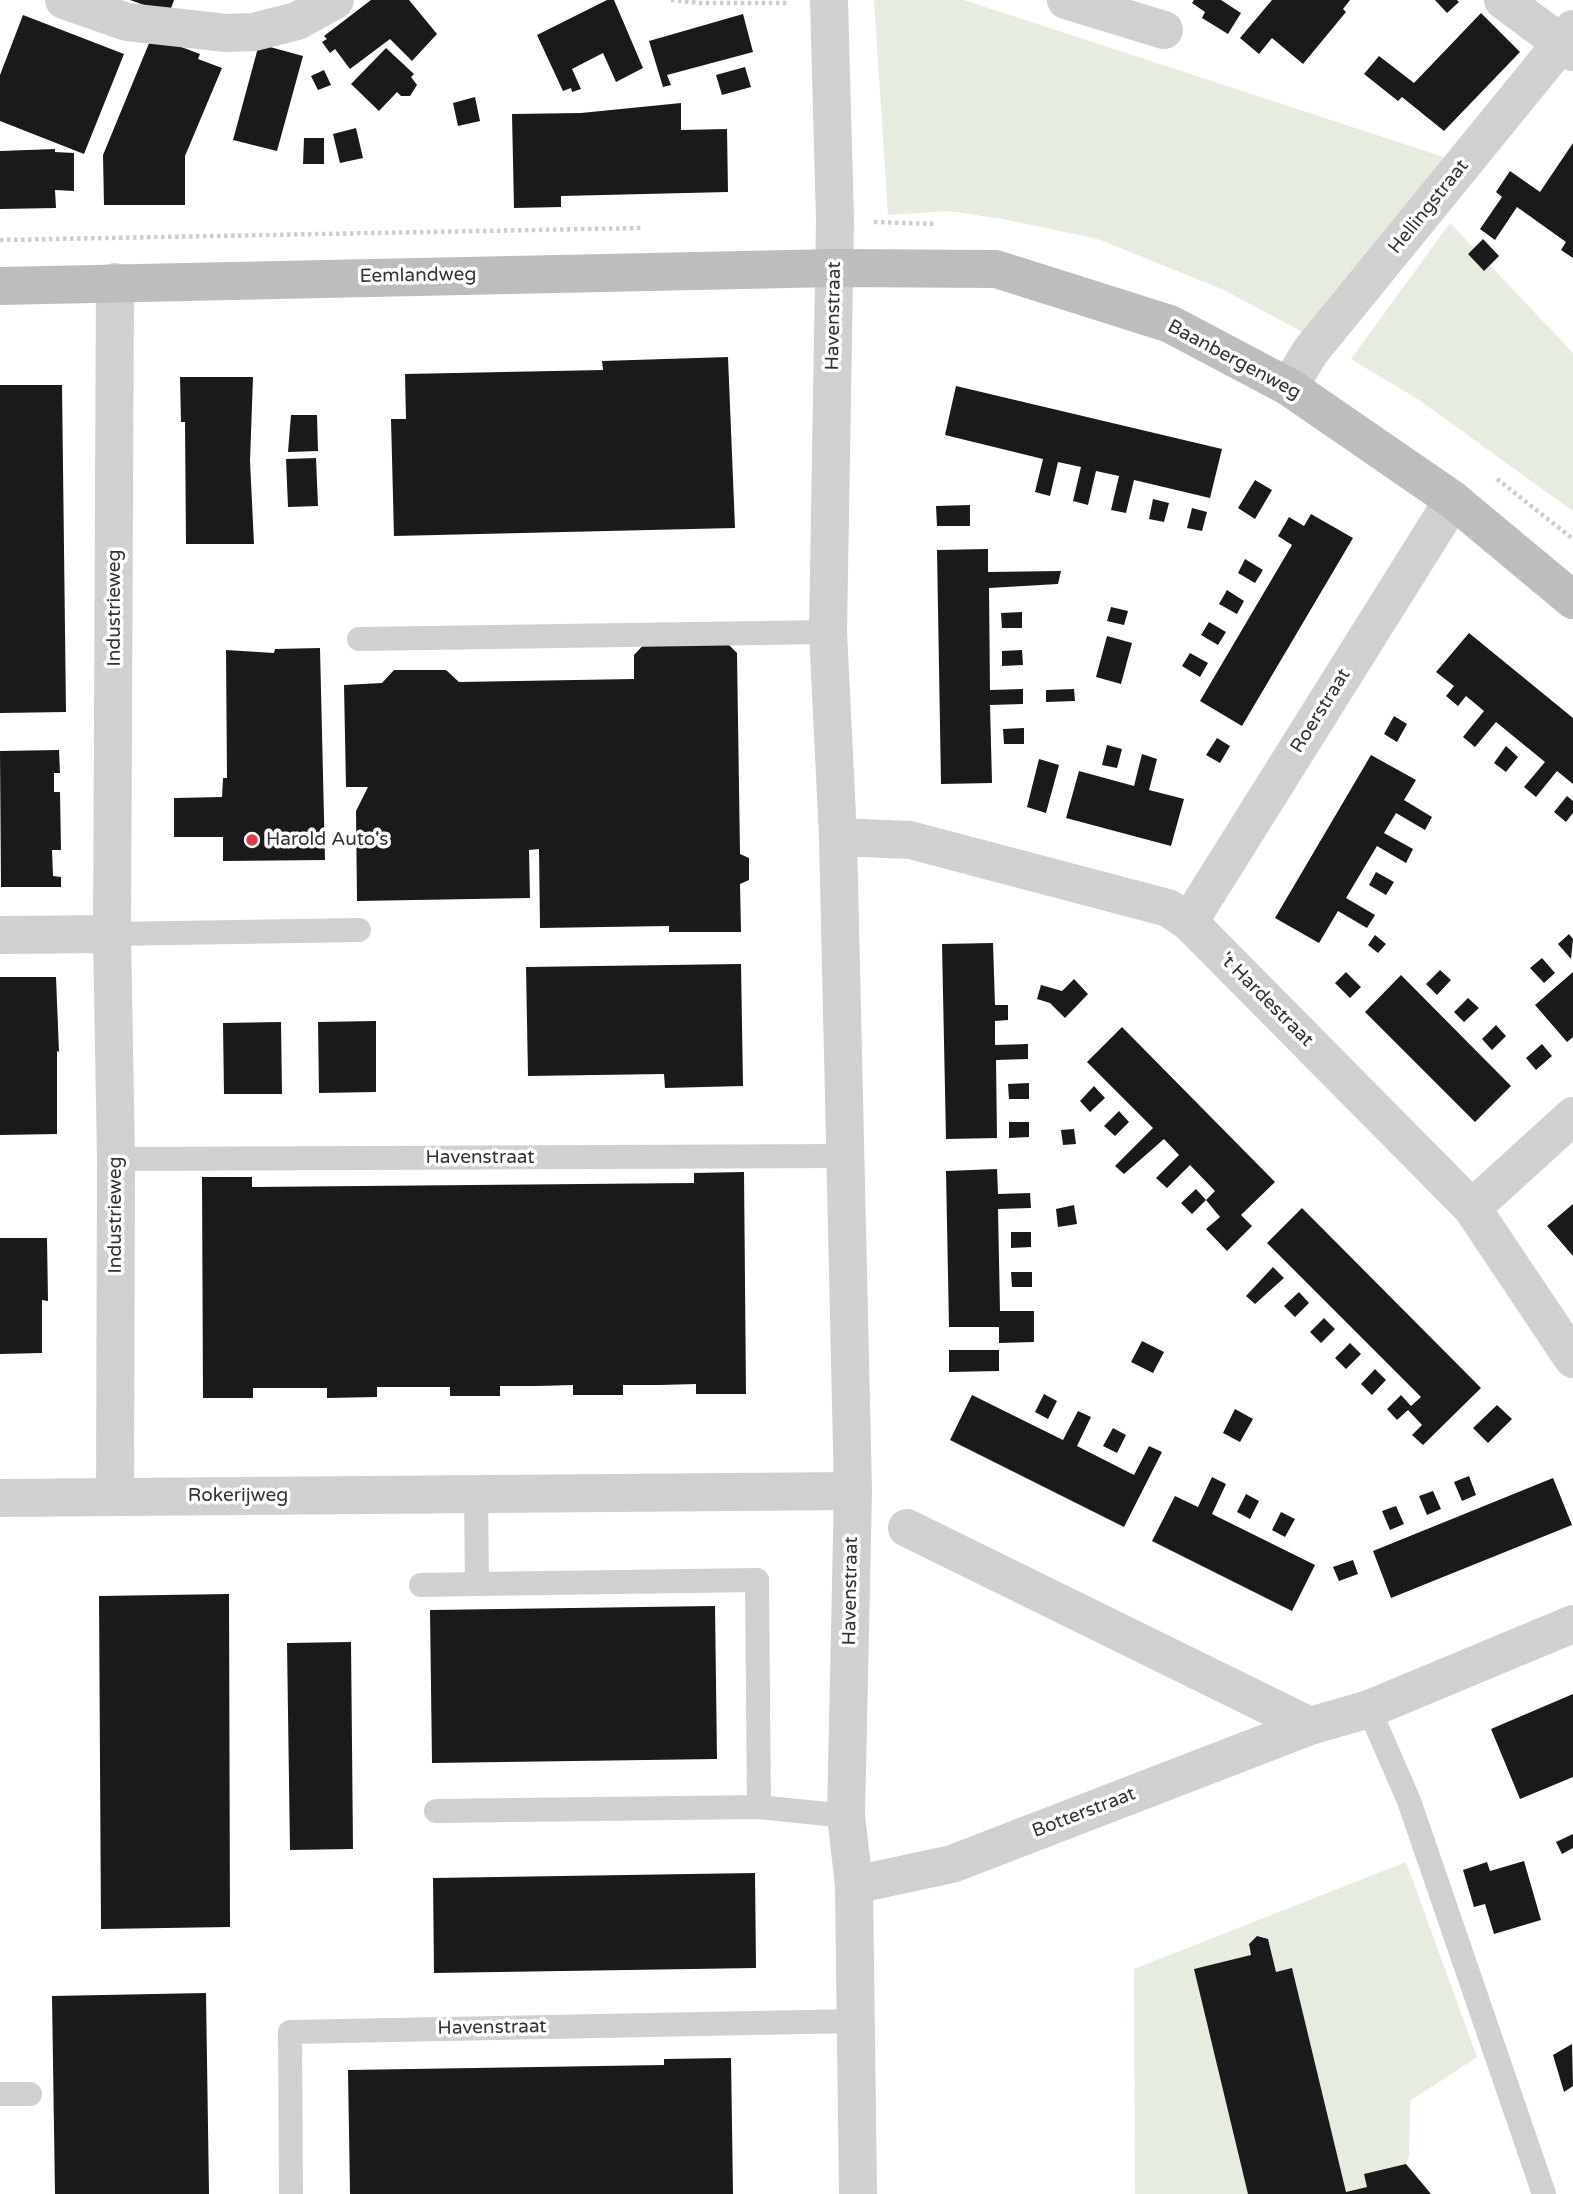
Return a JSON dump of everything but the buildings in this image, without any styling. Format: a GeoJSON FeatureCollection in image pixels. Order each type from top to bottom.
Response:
{"type":"FeatureCollection","features":[{"type":"Feature","properties":{"kind":"main road","name":"Eemlandweg"},"geometry":{"type":"LineString","coordinates":[[0,286],[835,268]]}},
{"type":"Feature","properties":{"kind":"main road","name":"Baanbergenweg"},"geometry":{"type":"LineString","coordinates":[[835,268],[996,269],[1170,324],[1289,387],[1453,500],[1573,600]]}},
{"type":"Feature","properties":{"kind":"street"},"geometry":{"type":"LineString","coordinates":[[64,0],[127,22],[226,33],[254,32],[297,21],[335,0]]}},
{"type":"Feature","properties":{"kind":"street"},"geometry":{"type":"LineString","coordinates":[[1066,0],[1164,30]]}},
{"type":"Feature","properties":{"kind":"street"},"geometry":{"type":"LineString","coordinates":[[1503,0],[1570,42]]}},
{"type":"Feature","properties":{"kind":"street","name":"Havenstraat"},"geometry":{"type":"LineString","coordinates":[[829,1],[835,268],[828,632],[838,837],[853,1491],[846,1816],[854,1885],[858,2194]]}},
{"type":"Feature","properties":{"kind":"street","name":"Hellingstraat"},"geometry":{"type":"LineString","coordinates":[[1289,387],[1310,352],[1570,42]]}},
{"type":"Feature","properties":{"kind":"street","name":"Industrieweg"},"geometry":{"type":"LineString","coordinates":[[115,282],[112,934],[116,1159],[115,1497]]}},
{"type":"Feature","properties":{"kind":"street","name":"Roerstraat"},"geometry":{"type":"LineString","coordinates":[[1189,922],[1453,500]]}},
{"type":"Feature","properties":{"kind":"street","name":"'t Hardestraat"},"geometry":{"type":"LineString","coordinates":[[838,837],[910,840],[1168,908],[1189,922],[1472,1209],[1573,1359]]}},
{"type":"Feature","properties":{"kind":"street"},"geometry":{"type":"LineString","coordinates":[[0,935],[112,934]]}},
{"type":"Feature","properties":{"kind":"street"},"geometry":{"type":"LineString","coordinates":[[1472,1209],[1573,1116]]}},
{"type":"Feature","properties":{"kind":"street","name":"Rokerijweg"},"geometry":{"type":"LineString","coordinates":[[0,1498],[853,1491]]}},
{"type":"Feature","properties":{"kind":"street"},"geometry":{"type":"LineString","coordinates":[[907,1528],[1310,1726]]}},
{"type":"Feature","properties":{"kind":"street","name":"Botterstraat"},"geometry":{"type":"LineString","coordinates":[[854,1885],[952,1864],[1310,1726],[1369,1709],[1573,1624]]}},
{"type":"Feature","properties":{"kind":"lane"},"geometry":{"type":"LineString","coordinates":[[359,639],[828,632]]}},
{"type":"Feature","properties":{"kind":"lane"},"geometry":{"type":"LineString","coordinates":[[112,934],[359,930]]}},
{"type":"Feature","properties":{"kind":"lane","name":"Havenstraat"},"geometry":{"type":"LineString","coordinates":[[116,1159],[845,1156]]}},
{"type":"Feature","properties":{"kind":"lane"},"geometry":{"type":"LineString","coordinates":[[476,1494],[477,1584]]}},
{"type":"Feature","properties":{"kind":"lane"},"geometry":{"type":"LineString","coordinates":[[421,1585],[757,1580],[759,1807]]}},
{"type":"Feature","properties":{"kind":"lane"},"geometry":{"type":"LineString","coordinates":[[1369,1709],[1409,1801],[1545,2194]]}},
{"type":"Feature","properties":{"kind":"lane"},"geometry":{"type":"LineString","coordinates":[[436,1811],[759,1807],[846,1816]]}},
{"type":"Feature","properties":{"kind":"lane","name":"Havenstraat"},"geometry":{"type":"LineString","coordinates":[[291,2194],[290,2032],[856,2021]]}},
{"type":"Feature","properties":{"kind":"lane"},"geometry":{"type":"LineString","coordinates":[[0,2094],[30,2094]]}},
{"type":"Feature","properties":{"kind":"path"},"geometry":{"type":"LineString","coordinates":[[671,0],[699,3],[829,1]]}},
{"type":"Feature","properties":{"kind":"shaded area"},"geometry":{"type":"Polygon","coordinates":[[[874,0],[964,0],[1450,159],[1308,335],[1224,290],[1098,239],[1003,219],[948,211],[888,215],[874,0]]]}},
{"type":"Feature","properties":{"kind":"shaded area"},"geometry":{"type":"Polygon","coordinates":[[[1450,223],[1573,353],[1573,511],[1416,398],[1351,359],[1450,223]]]}},
{"type":"Feature","properties":{"kind":"shaded area"},"geometry":{"type":"Polygon","coordinates":[[[1406,1862],[1477,2057],[1410,2101],[1409,2155],[1406,2164],[1367,2187],[1346,2192],[1292,1969],[1276,1972],[1268,1940],[1257,1936],[1249,1944],[1248,2194],[1135,2194],[1134,1969],[1406,1862]]]}},
{"type":"Feature","properties":{"kind":"place","name":"Harold Auto's"},"geometry":{"type":"Point","coordinates":[252,840]}}]}
